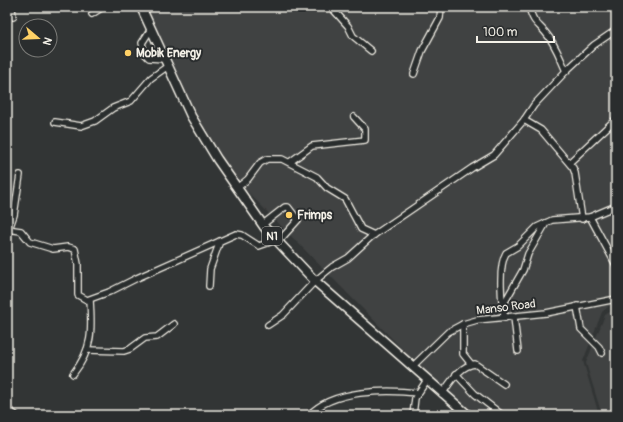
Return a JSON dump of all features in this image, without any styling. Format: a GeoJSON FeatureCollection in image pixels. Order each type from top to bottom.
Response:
{"type":"FeatureCollection","features":[{"type":"Feature","properties":{"kind":"highway","name":"N1"},"geometry":{"type":"LineString","coordinates":[[141,7],[196,126],[262,225],[315,280],[413,366],[442,394],[468,415]]}},
{"type":"Feature","properties":{"kind":"street"},"geometry":{"type":"LineString","coordinates":[[12,7],[13,17]]}},
{"type":"Feature","properties":{"kind":"street"},"geometry":{"type":"LineString","coordinates":[[92,14],[103,7]]}},
{"type":"Feature","properties":{"kind":"street"},"geometry":{"type":"LineString","coordinates":[[331,7],[348,26],[353,36],[371,51]]}},
{"type":"Feature","properties":{"kind":"street"},"geometry":{"type":"LineString","coordinates":[[414,74],[422,51],[440,18],[441,7]]}},
{"type":"Feature","properties":{"kind":"street"},"geometry":{"type":"LineString","coordinates":[[529,7],[533,21],[545,32],[558,52],[566,71]]}},
{"type":"Feature","properties":{"kind":"street"},"geometry":{"type":"LineString","coordinates":[[55,122],[81,126],[95,121],[113,108],[131,101],[166,63],[149,58],[145,54],[142,43],[151,29]]}},
{"type":"Feature","properties":{"kind":"street"},"geometry":{"type":"LineString","coordinates":[[268,325],[283,315],[315,280],[348,258],[374,236],[453,181],[494,155],[524,120],[534,105],[566,71],[594,45],[616,30]]}},
{"type":"Feature","properties":{"kind":"street"},"geometry":{"type":"LineString","coordinates":[[290,162],[312,146],[365,140],[364,129],[354,117]]}},
{"type":"Feature","properties":{"kind":"street"},"geometry":{"type":"LineString","coordinates":[[570,162],[616,119]]}},
{"type":"Feature","properties":{"kind":"street"},"geometry":{"type":"LineString","coordinates":[[524,120],[541,130],[570,162],[575,173],[582,219]]}},
{"type":"Feature","properties":{"kind":"street"},"geometry":{"type":"LineString","coordinates":[[237,188],[248,179],[260,163],[268,158],[282,159],[317,178],[327,188],[345,199],[361,229],[374,236]]}},
{"type":"Feature","properties":{"kind":"street"},"geometry":{"type":"LineString","coordinates":[[20,176],[17,204],[8,229],[21,232],[27,240],[52,250],[68,247],[75,249],[78,264],[78,295],[82,298],[90,300],[236,234],[242,235],[259,246],[277,241],[298,220],[288,207],[286,207],[262,225]]}},
{"type":"Feature","properties":{"kind":"street"},"geometry":{"type":"LineString","coordinates":[[505,318],[502,307],[503,258],[506,253],[518,246],[533,230],[555,219],[582,219],[616,206]]}},
{"type":"Feature","properties":{"kind":"street"},"geometry":{"type":"LineString","coordinates":[[590,217],[616,265]]}},
{"type":"Feature","properties":{"kind":"street"},"geometry":{"type":"LineString","coordinates":[[502,307],[522,273],[528,254],[546,223]]}},
{"type":"Feature","properties":{"kind":"street"},"geometry":{"type":"LineString","coordinates":[[209,286],[210,269],[220,240]]}},
{"type":"Feature","properties":{"kind":"street","name":"Manso Road"},"geometry":{"type":"LineString","coordinates":[[413,366],[448,332],[463,324],[477,320],[514,317],[616,299]]}},
{"type":"Feature","properties":{"kind":"street"},"geometry":{"type":"LineString","coordinates":[[73,374],[83,360],[92,332],[90,300]]}},
{"type":"Feature","properties":{"kind":"street"},"geometry":{"type":"LineString","coordinates":[[577,306],[581,329],[599,347],[602,353]]}},
{"type":"Feature","properties":{"kind":"street"},"geometry":{"type":"LineString","coordinates":[[514,317],[518,351]]}},
{"type":"Feature","properties":{"kind":"street"},"geometry":{"type":"LineString","coordinates":[[87,350],[124,351],[130,349],[144,338],[157,337],[174,324]]}},
{"type":"Feature","properties":{"kind":"street"},"geometry":{"type":"LineString","coordinates":[[463,324],[463,354],[471,364],[475,364],[504,384]]}},
{"type":"Feature","properties":{"kind":"street"},"geometry":{"type":"LineString","coordinates":[[442,394],[456,374],[471,364]]}},
{"type":"Feature","properties":{"kind":"street"},"geometry":{"type":"LineString","coordinates":[[456,374],[475,394],[502,415]]}},
{"type":"Feature","properties":{"kind":"street"},"geometry":{"type":"LineString","coordinates":[[413,415],[418,393],[427,380]]}},
{"type":"Feature","properties":{"kind":"street"},"geometry":{"type":"LineString","coordinates":[[309,415],[319,406],[337,398],[364,393],[418,393]]}},
{"type":"Feature","properties":{"kind":"street"},"geometry":{"type":"LineString","coordinates":[[7,409],[16,415]]}},
{"type":"Feature","properties":{"kind":"shaded area"},"geometry":{"type":"Polygon","coordinates":[[[144,7],[616,7],[616,300],[602,312],[583,361],[599,415],[477,415],[419,366],[230,174],[172,72],[144,7]]]}},
{"type":"Feature","properties":{"kind":"shaded area"},"geometry":{"type":"Polygon","coordinates":[[[616,308],[616,415],[602,415],[586,363],[605,315],[616,308]]]}},
{"type":"Feature","properties":{"kind":"place","name":"Mobik Energy"},"geometry":{"type":"Point","coordinates":[128,53]}},
{"type":"Feature","properties":{"kind":"place","name":"Frimps"},"geometry":{"type":"Point","coordinates":[289,215]}}]}
